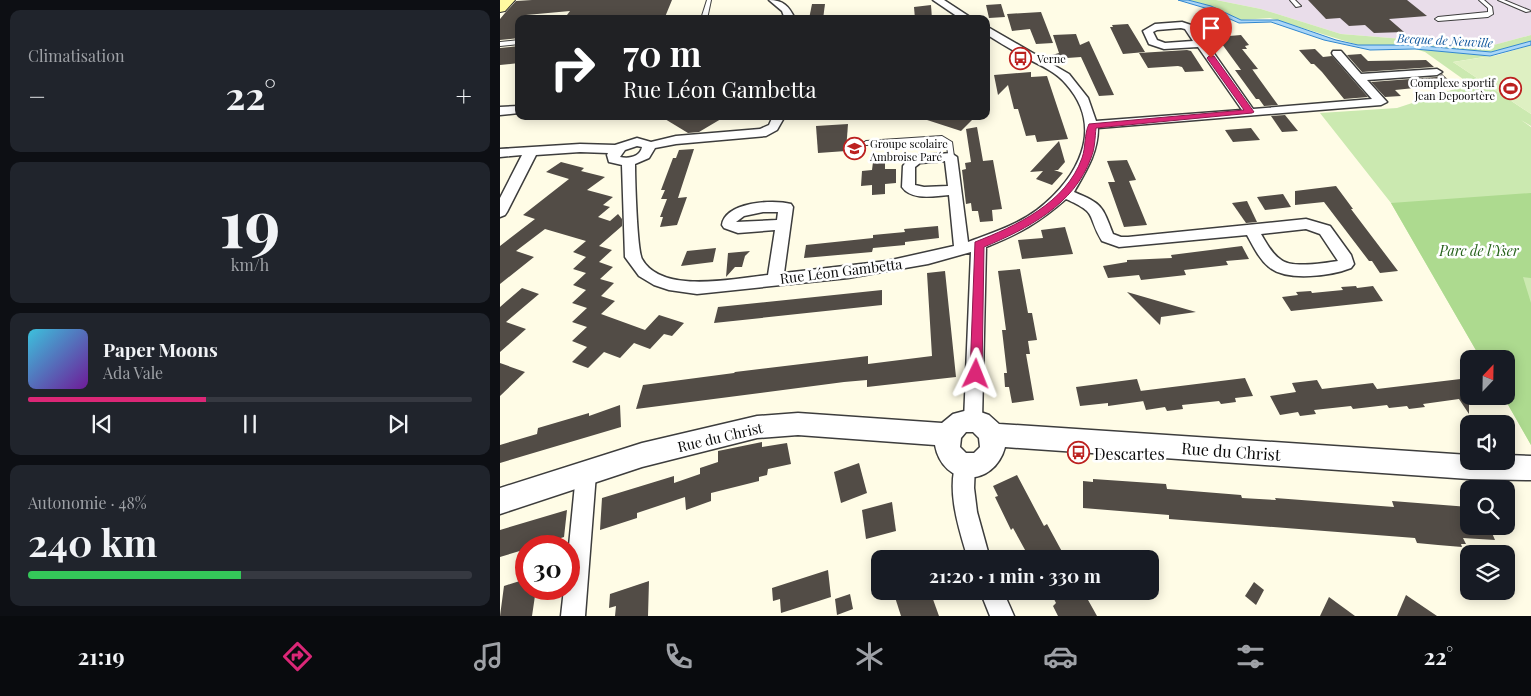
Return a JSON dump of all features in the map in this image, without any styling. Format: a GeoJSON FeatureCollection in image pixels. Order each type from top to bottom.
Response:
{"type":"FeatureCollection","features":[{"type":"Feature","properties":{"kind":"main road"},"geometry":{"type":"LineString","coordinates":[[500,8],[508,0]]}},
{"type":"Feature","properties":{"kind":"street"},"geometry":{"type":"LineString","coordinates":[[775,1],[786,0]]}},
{"type":"Feature","properties":{"kind":"street"},"geometry":{"type":"LineString","coordinates":[[938,0],[962,15]]}},
{"type":"Feature","properties":{"kind":"street"},"geometry":{"type":"LineString","coordinates":[[775,1],[786,10],[788,15]]}},
{"type":"Feature","properties":{"kind":"street"},"geometry":{"type":"LineString","coordinates":[[990,31],[1064,75],[1085,103],[1092,125],[1381,102],[1337,53]]}},
{"type":"Feature","properties":{"kind":"street"},"geometry":{"type":"LineString","coordinates":[[1202,44],[1250,112]]}},
{"type":"Feature","properties":{"kind":"street"},"geometry":{"type":"LineString","coordinates":[[1359,77],[1437,72]]}},
{"type":"Feature","properties":{"kind":"street"},"geometry":{"type":"LineString","coordinates":[[500,111],[515,109]]}},
{"type":"Feature","properties":{"kind":"street"},"geometry":{"type":"LineString","coordinates":[[649,146],[648,151],[643,157],[629,162],[620,162],[614,159],[613,155],[616,150],[628,143],[645,143],[649,146],[676,140],[754,134],[770,130],[777,124],[778,120]]}},
{"type":"Feature","properties":{"kind":"street","name":"Rue Léon Gambetta"},"geometry":{"type":"LineString","coordinates":[[629,162],[628,179],[633,257],[636,264],[648,275],[666,283],[686,287],[775,280],[883,268],[962,250],[1010,232],[1037,216],[1065,193],[1082,170],[1088,156],[1092,125]]}},
{"type":"Feature","properties":{"kind":"street"},"geometry":{"type":"LineString","coordinates":[[500,154],[580,148],[616,150]]}},
{"type":"Feature","properties":{"kind":"street"},"geometry":{"type":"LineString","coordinates":[[500,212],[530,151]]}},
{"type":"Feature","properties":{"kind":"street"},"geometry":{"type":"LineString","coordinates":[[954,190],[922,192],[911,189],[908,186],[909,166],[912,162],[922,158],[951,156],[962,250]]}},
{"type":"Feature","properties":{"kind":"street"},"geometry":{"type":"LineString","coordinates":[[1065,193],[1091,205],[1097,211],[1107,237],[1119,242],[1252,229],[1306,224],[1320,226],[1330,236],[1346,259],[1346,264],[1293,271],[1286,270],[1274,264],[1252,229]]}},
{"type":"Feature","properties":{"kind":"street"},"geometry":{"type":"LineString","coordinates":[[775,280],[784,224]]}},
{"type":"Feature","properties":{"kind":"street"},"geometry":{"type":"LineString","coordinates":[[979,245],[983,428],[993,446],[988,456],[977,463],[965,464],[957,462],[946,446],[948,435],[958,424],[983,428]]}},
{"type":"Feature","properties":{"kind":"street","name":"Rue du Christ"},"geometry":{"type":"LineString","coordinates":[[500,501],[642,455],[764,426],[823,426],[948,435]]}},
{"type":"Feature","properties":{"kind":"street","name":"Rue du Christ"},"geometry":{"type":"LineString","coordinates":[[983,428],[1460,466]]}},
{"type":"Feature","properties":{"kind":"street"},"geometry":{"type":"LineString","coordinates":[[965,464],[963,483],[966,510],[977,550]]}},
{"type":"Feature","properties":{"kind":"street","name":"Rue du Christ"},"geometry":{"type":"LineString","coordinates":[[1515,468],[1531,468]]}},
{"type":"Feature","properties":{"kind":"street","name":"Rue du Christ"},"geometry":{"type":"LineString","coordinates":[[1483,470],[1531,480]]}},
{"type":"Feature","properties":{"kind":"street"},"geometry":{"type":"LineString","coordinates":[[573,616],[586,474]]}},
{"type":"Feature","properties":{"kind":"street"},"geometry":{"type":"LineString","coordinates":[[995,600],[1002,616]]}},
{"type":"Feature","properties":{"kind":"lane"},"geometry":{"type":"LineString","coordinates":[[705,15],[709,0]]}},
{"type":"Feature","properties":{"kind":"lane"},"geometry":{"type":"LineString","coordinates":[[1292,0],[1298,6]]}},
{"type":"Feature","properties":{"kind":"lane"},"geometry":{"type":"LineString","coordinates":[[1438,19],[1488,15],[1491,13],[1490,8],[1482,0]]}},
{"type":"Feature","properties":{"kind":"lane"},"geometry":{"type":"LineString","coordinates":[[1500,0],[1528,11]]}},
{"type":"Feature","properties":{"kind":"lane"},"geometry":{"type":"LineString","coordinates":[[500,44],[515,42]]}},
{"type":"Feature","properties":{"kind":"lane"},"geometry":{"type":"LineString","coordinates":[[866,144],[942,138],[949,142],[951,156]]}},
{"type":"Feature","properties":{"kind":"shaded area"},"geometry":{"type":"Polygon","coordinates":[[[1216,0],[1531,0],[1531,35],[1490,46],[1341,34],[1261,9],[1216,0]]]}},
{"type":"Feature","properties":{"kind":"green space"},"geometry":{"type":"Polygon","coordinates":[[[1188,0],[1216,0],[1261,9],[1341,34],[1490,46],[1531,35],[1531,41],[1491,52],[1413,45],[1358,45],[1270,18],[1241,20],[1211,6],[1188,0]]]}},
{"type":"Feature","properties":{"kind":"green space","name":"Complexe sportif Jean Depoortère"},"geometry":{"type":"Polygon","coordinates":[[[1531,45],[1531,114],[1453,62],[1498,55],[1531,45]]]}},
{"type":"Feature","properties":{"kind":"green space"},"geometry":{"type":"Polygon","coordinates":[[[1415,49],[1490,56],[1453,62],[1531,114],[1531,126],[1521,120],[1531,127],[1531,445],[1508,405],[1515,405],[1515,350],[1476,350],[1391,203],[1320,113],[1397,108],[1470,84],[1425,52],[1415,49]]]}},
{"type":"Feature","properties":{"kind":"green space","name":"Parc de l'Yser"},"geometry":{"type":"Polygon","coordinates":[[[1531,193],[1531,278],[1523,277],[1531,303],[1531,445],[1508,405],[1515,405],[1515,350],[1476,350],[1391,203],[1531,193]]]}},
{"type":"Feature","properties":{"kind":"water"},"geometry":{"type":"Polygon","coordinates":[[[1178,0],[1188,0],[1211,6],[1241,20],[1278,20],[1336,40],[1358,45],[1413,45],[1491,52],[1531,41],[1531,45],[1490,56],[1415,49],[1370,50],[1324,40],[1271,22],[1239,23],[1205,8],[1178,0]]]}},
{"type":"Feature","properties":{"kind":"building"},"geometry":{"type":"Polygon","coordinates":[[[672,0],[666,15],[567,15],[570,11],[515,15],[515,38],[500,40],[500,19],[516,1],[672,0]]]}},
{"type":"Feature","properties":{"kind":"building"},"geometry":{"type":"Polygon","coordinates":[[[1308,0],[1407,0],[1427,16],[1389,19],[1404,32],[1374,33],[1365,25],[1349,26],[1340,18],[1326,19],[1308,0]]]}},
{"type":"Feature","properties":{"kind":"building"},"geometry":{"type":"Polygon","coordinates":[[[812,4],[825,4],[824,15],[810,15],[812,4]]]}},
{"type":"Feature","properties":{"kind":"building"},"geometry":{"type":"Polygon","coordinates":[[[1001,4],[1005,17],[990,18],[986,5],[1001,4]]]}},
{"type":"Feature","properties":{"kind":"building"},"geometry":{"type":"Polygon","coordinates":[[[931,5],[932,15],[915,15],[914,7],[931,5]]]}},
{"type":"Feature","properties":{"kind":"building"},"geometry":{"type":"Polygon","coordinates":[[[1041,12],[1053,43],[1036,44],[1030,29],[1012,31],[1007,14],[1041,12]]]}},
{"type":"Feature","properties":{"kind":"building"},"geometry":{"type":"Polygon","coordinates":[[[1218,21],[1229,36],[1241,35],[1249,45],[1245,46],[1247,49],[1242,49],[1258,69],[1252,69],[1278,105],[1264,106],[1259,99],[1256,99],[1235,70],[1241,70],[1222,44],[1217,45],[1199,22],[1218,21]]]}},
{"type":"Feature","properties":{"kind":"building"},"geometry":{"type":"Polygon","coordinates":[[[1128,24],[1145,52],[1123,54],[1110,27],[1113,27],[1112,25],[1128,24]]]}},
{"type":"Feature","properties":{"kind":"building"},"geometry":{"type":"Polygon","coordinates":[[[1076,34],[1080,45],[1089,41],[1114,95],[1099,96],[1081,57],[1053,59],[1052,55],[1059,53],[1053,35],[1076,34]]]}},
{"type":"Feature","properties":{"kind":"building"},"geometry":{"type":"Polygon","coordinates":[[[515,46],[515,63],[500,65],[500,48],[515,46]]]}},
{"type":"Feature","properties":{"kind":"building"},"geometry":{"type":"Polygon","coordinates":[[[1315,49],[1323,57],[1332,56],[1368,97],[1344,99],[1322,72],[1314,64],[1311,64],[1299,50],[1315,49]]]}},
{"type":"Feature","properties":{"kind":"building"},"geometry":{"type":"Polygon","coordinates":[[[1191,51],[1204,71],[1185,72],[1182,67],[1178,66],[1148,68],[1139,53],[1191,51]]]}},
{"type":"Feature","properties":{"kind":"building"},"geometry":{"type":"Polygon","coordinates":[[[1361,54],[1368,61],[1426,60],[1434,67],[1362,72],[1347,55],[1361,54]]]}},
{"type":"Feature","properties":{"kind":"building"},"geometry":{"type":"Polygon","coordinates":[[[1031,72],[1031,77],[1047,76],[1068,139],[1037,142],[1035,135],[1026,136],[1018,109],[1014,109],[1008,85],[998,95],[994,75],[1031,72]]]}},
{"type":"Feature","properties":{"kind":"building"},"geometry":{"type":"Polygon","coordinates":[[[1442,74],[1453,84],[1395,90],[1401,96],[1385,97],[1371,82],[1437,77],[1442,74]]]}},
{"type":"Feature","properties":{"kind":"building"},"geometry":{"type":"Polygon","coordinates":[[[1285,115],[1298,131],[1282,132],[1271,116],[1285,115]]]}},
{"type":"Feature","properties":{"kind":"building"},"geometry":{"type":"Polygon","coordinates":[[[667,120],[719,120],[699,132],[688,133],[667,120]]]}},
{"type":"Feature","properties":{"kind":"building"},"geometry":{"type":"Polygon","coordinates":[[[927,120],[972,120],[961,131],[927,120]]]}},
{"type":"Feature","properties":{"kind":"building"},"geometry":{"type":"Polygon","coordinates":[[[848,124],[846,151],[818,153],[816,126],[848,124]]]}},
{"type":"Feature","properties":{"kind":"building"},"geometry":{"type":"Polygon","coordinates":[[[977,127],[983,161],[993,160],[1002,209],[992,210],[993,221],[980,222],[978,211],[972,211],[971,203],[966,204],[962,170],[966,169],[965,163],[971,162],[966,129],[977,127]]]}},
{"type":"Feature","properties":{"kind":"building"},"geometry":{"type":"Polygon","coordinates":[[[1251,128],[1260,140],[1233,142],[1225,130],[1251,128]]]}},
{"type":"Feature","properties":{"kind":"building"},"geometry":{"type":"Polygon","coordinates":[[[1059,141],[1065,162],[1058,170],[1054,170],[1063,173],[1052,185],[1036,179],[1043,171],[1030,172],[1059,141]]]}},
{"type":"Feature","properties":{"kind":"building"},"geometry":{"type":"Polygon","coordinates":[[[694,149],[678,198],[687,197],[677,225],[660,227],[663,217],[660,217],[667,199],[661,199],[665,190],[661,190],[673,158],[676,158],[679,150],[694,149]]]}},
{"type":"Feature","properties":{"kind":"building"},"geometry":{"type":"Polygon","coordinates":[[[1127,160],[1136,180],[1129,181],[1147,225],[1124,227],[1108,182],[1115,182],[1107,161],[1127,160]]]}},
{"type":"Feature","properties":{"kind":"building"},"geometry":{"type":"Polygon","coordinates":[[[885,161],[885,169],[896,169],[896,183],[885,184],[885,194],[872,195],[872,185],[861,186],[862,171],[872,170],[873,162],[885,161]]]}},
{"type":"Feature","properties":{"kind":"building"},"geometry":{"type":"Polygon","coordinates":[[[561,162],[584,168],[581,171],[605,177],[587,190],[613,197],[603,205],[610,207],[598,217],[610,221],[618,214],[622,219],[622,226],[599,246],[612,250],[599,262],[613,267],[600,279],[614,283],[601,296],[615,301],[601,314],[645,330],[659,315],[684,323],[672,336],[664,334],[650,349],[634,343],[620,358],[604,352],[588,368],[572,362],[587,347],[572,341],[587,327],[572,322],[587,308],[572,303],[586,290],[573,285],[586,273],[573,269],[586,257],[573,252],[586,241],[545,229],[516,251],[534,257],[500,284],[500,246],[535,219],[523,215],[569,179],[546,172],[561,162]]]}},
{"type":"Feature","properties":{"kind":"building"},"geometry":{"type":"Polygon","coordinates":[[[1336,186],[1398,271],[1380,273],[1324,202],[1295,205],[1295,191],[1336,186]]]}},
{"type":"Feature","properties":{"kind":"building"},"geometry":{"type":"Polygon","coordinates":[[[1283,194],[1291,207],[1265,210],[1257,197],[1283,194]]]}},
{"type":"Feature","properties":{"kind":"building"},"geometry":{"type":"Polygon","coordinates":[[[1247,201],[1257,222],[1246,223],[1232,203],[1247,201]]]}},
{"type":"Feature","properties":{"kind":"building"},"geometry":{"type":"Polygon","coordinates":[[[938,226],[939,238],[905,242],[905,245],[873,248],[872,252],[804,258],[806,245],[873,238],[873,235],[905,232],[904,229],[938,226]]]}},
{"type":"Feature","properties":{"kind":"building"},"geometry":{"type":"Polygon","coordinates":[[[1065,227],[1073,254],[1022,259],[1018,240],[1043,238],[1041,230],[1065,227]]]}},
{"type":"Feature","properties":{"kind":"building"},"geometry":{"type":"Polygon","coordinates":[[[1242,246],[1249,259],[1226,261],[1228,265],[1184,270],[1186,275],[1141,280],[1139,275],[1108,278],[1103,266],[1127,262],[1127,260],[1172,258],[1171,255],[1242,246]]]}},
{"type":"Feature","properties":{"kind":"building"},"geometry":{"type":"Polygon","coordinates":[[[716,248],[713,262],[681,266],[687,251],[716,248]]]}},
{"type":"Feature","properties":{"kind":"building"},"geometry":{"type":"Polygon","coordinates":[[[750,251],[745,256],[742,267],[735,267],[726,277],[728,253],[750,251]]]}},
{"type":"Feature","properties":{"kind":"building"},"geometry":{"type":"Polygon","coordinates":[[[1020,269],[1028,313],[1032,313],[1037,340],[1028,341],[1030,354],[1026,354],[1034,400],[1012,403],[1009,387],[1005,387],[1004,373],[1007,373],[1002,330],[1006,330],[998,271],[1020,269]]]}},
{"type":"Feature","properties":{"kind":"building"},"geometry":{"type":"Polygon","coordinates":[[[945,271],[956,377],[867,387],[867,380],[844,382],[636,409],[643,385],[868,356],[868,364],[932,356],[927,273],[945,271]]]}},
{"type":"Feature","properties":{"kind":"building"},"geometry":{"type":"Polygon","coordinates":[[[1356,286],[1357,288],[1373,286],[1383,301],[1291,311],[1282,297],[1298,295],[1296,292],[1311,291],[1312,293],[1343,290],[1341,287],[1356,286]]]}},
{"type":"Feature","properties":{"kind":"building"},"geometry":{"type":"Polygon","coordinates":[[[522,288],[539,294],[506,322],[526,329],[500,352],[500,307],[522,288]]]}},
{"type":"Feature","properties":{"kind":"building"},"geometry":{"type":"Polygon","coordinates":[[[882,290],[882,305],[714,323],[718,307],[882,290]]]}},
{"type":"Feature","properties":{"kind":"building"},"geometry":{"type":"Polygon","coordinates":[[[1127,292],[1196,312],[1161,317],[1160,325],[1127,292]]]}},
{"type":"Feature","properties":{"kind":"building"},"geometry":{"type":"Polygon","coordinates":[[[500,363],[525,372],[500,396],[500,363]]]}},
{"type":"Feature","properties":{"kind":"building"},"geometry":{"type":"Polygon","coordinates":[[[1245,378],[1253,396],[1235,398],[1236,402],[1221,404],[1219,401],[1182,405],[1183,409],[1167,411],[1165,407],[1146,410],[1140,391],[1245,378]]]}},
{"type":"Feature","properties":{"kind":"building"},"geometry":{"type":"Polygon","coordinates":[[[1137,379],[1144,401],[1108,406],[1108,403],[1080,406],[1076,387],[1137,379]]]}},
{"type":"Feature","properties":{"kind":"building"},"geometry":{"type":"Polygon","coordinates":[[[1460,379],[1460,400],[1459,399],[1423,404],[1425,407],[1409,409],[1407,406],[1389,408],[1387,405],[1353,409],[1351,406],[1314,410],[1316,414],[1300,416],[1298,412],[1280,415],[1270,396],[1296,392],[1292,383],[1317,380],[1322,389],[1373,383],[1377,389],[1460,379]]]}},
{"type":"Feature","properties":{"kind":"building"},"geometry":{"type":"Polygon","coordinates":[[[620,405],[621,427],[500,463],[500,445],[537,434],[538,428],[589,413],[589,416],[620,405]]]}},
{"type":"Feature","properties":{"kind":"building"},"geometry":{"type":"Polygon","coordinates":[[[1463,405],[1469,405],[1469,414],[1463,405]]]}},
{"type":"Feature","properties":{"kind":"building"},"geometry":{"type":"Polygon","coordinates":[[[762,442],[762,447],[787,443],[791,464],[768,469],[767,475],[759,477],[759,481],[711,493],[711,501],[686,510],[685,497],[637,513],[637,518],[600,530],[602,498],[674,476],[674,483],[700,474],[700,468],[718,462],[718,451],[762,442]]]}},
{"type":"Feature","properties":{"kind":"building"},"geometry":{"type":"Polygon","coordinates":[[[859,463],[867,493],[841,503],[834,472],[859,463]]]}},
{"type":"Feature","properties":{"kind":"building"},"geometry":{"type":"Polygon","coordinates":[[[1017,475],[1044,526],[1047,524],[1061,550],[1025,550],[1013,528],[1011,530],[995,497],[998,496],[993,486],[1017,475]]]}},
{"type":"Feature","properties":{"kind":"building"},"geometry":{"type":"Polygon","coordinates":[[[1093,479],[1166,484],[1167,489],[1241,495],[1242,498],[1276,500],[1275,498],[1394,507],[1392,501],[1460,506],[1460,535],[1493,535],[1495,540],[1463,538],[1466,544],[1461,544],[1460,547],[1417,543],[1415,538],[1169,519],[1169,515],[1083,508],[1083,481],[1093,482],[1093,479]]]}},
{"type":"Feature","properties":{"kind":"building"},"geometry":{"type":"Polygon","coordinates":[[[892,502],[896,531],[866,539],[862,510],[892,502]]]}},
{"type":"Feature","properties":{"kind":"building"},"geometry":{"type":"Polygon","coordinates":[[[567,510],[564,535],[515,535],[515,552],[500,557],[500,530],[567,510]]]}},
{"type":"Feature","properties":{"kind":"building"},"geometry":{"type":"Polygon","coordinates":[[[828,570],[831,597],[781,613],[780,599],[773,601],[772,588],[828,570]]]}},
{"type":"Feature","properties":{"kind":"building"},"geometry":{"type":"Polygon","coordinates":[[[649,581],[648,616],[615,616],[616,606],[609,608],[610,594],[649,581]]]}},
{"type":"Feature","properties":{"kind":"building"},"geometry":{"type":"Polygon","coordinates":[[[515,582],[515,600],[534,600],[532,616],[500,616],[504,586],[515,582]]]}},
{"type":"Feature","properties":{"kind":"building"},"geometry":{"type":"Polygon","coordinates":[[[1254,582],[1264,590],[1256,605],[1245,596],[1254,582]]]}},
{"type":"Feature","properties":{"kind":"building"},"geometry":{"type":"Polygon","coordinates":[[[850,594],[853,609],[837,615],[835,599],[850,594]]]}},
{"type":"Feature","properties":{"kind":"building"},"geometry":{"type":"Polygon","coordinates":[[[1406,595],[1437,616],[1397,616],[1406,595]]]}},
{"type":"Feature","properties":{"kind":"building"},"geometry":{"type":"Polygon","coordinates":[[[1329,597],[1355,616],[1320,616],[1329,597]]]}},
{"type":"Feature","properties":{"kind":"building"},"geometry":{"type":"Polygon","coordinates":[[[896,600],[933,600],[939,616],[901,616],[896,600]]]}},
{"type":"Feature","properties":{"kind":"building"},"geometry":{"type":"Polygon","coordinates":[[[1054,600],[1088,600],[1097,616],[1058,616],[1053,606],[1056,603],[1054,600]]]}},
{"type":"Feature","properties":{"kind":"place","name":"Verne"},"geometry":{"type":"Point","coordinates":[1021,58]}},
{"type":"Feature","properties":{"kind":"place","name":"Complexe sportif Jean Depoortère"},"geometry":{"type":"Point","coordinates":[1511,88]}},
{"type":"Feature","properties":{"kind":"place","name":"Groupe scolaire Ambroise Paré"},"geometry":{"type":"Point","coordinates":[854,149]}},
{"type":"Feature","properties":{"kind":"place","name":"Descartes"},"geometry":{"type":"Point","coordinates":[1078,453]}},
{"type":"Feature","properties":{"kind":"route"},"geometry":{"type":"LineString","coordinates":[[976,374],[979,245],[1010,232],[1037,216],[1065,193],[1082,170],[1088,156],[1092,125],[1250,112],[1211,58]]}},
{"type":"Feature","properties":{"kind":"water label","name":"Becque de Neuville"},"geometry":{"type":"Point","coordinates":[1445,40]}}]}
